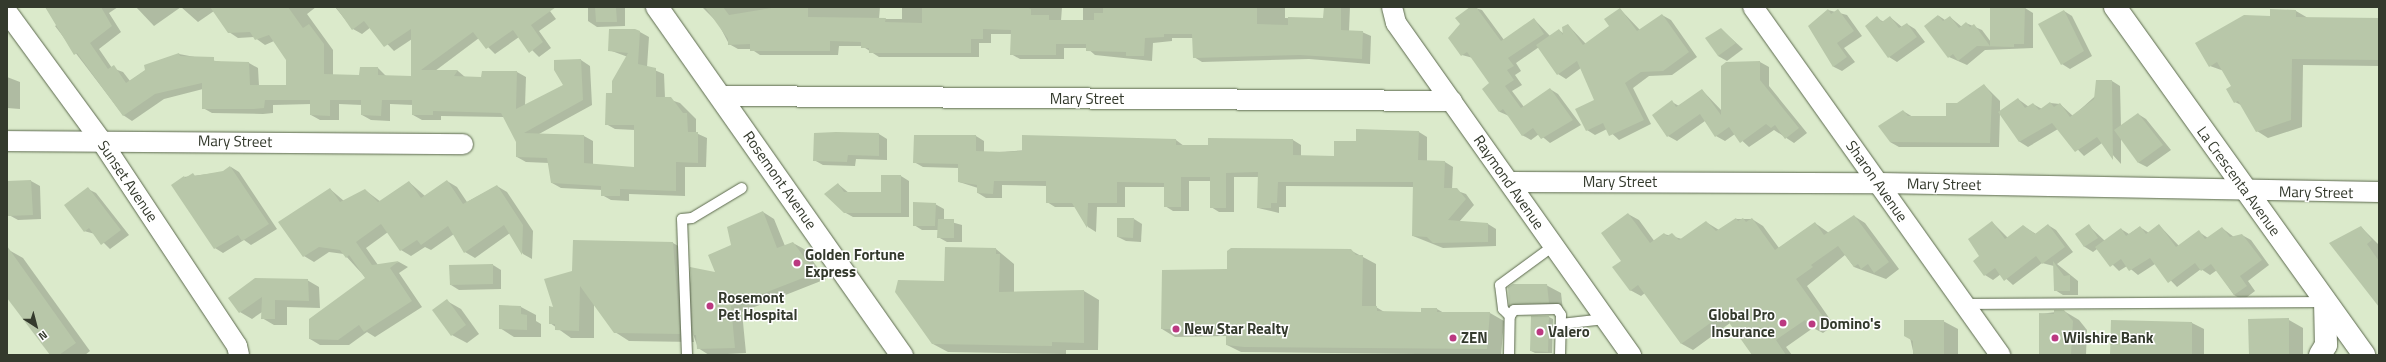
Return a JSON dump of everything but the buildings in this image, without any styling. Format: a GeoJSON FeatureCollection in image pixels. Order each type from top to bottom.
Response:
{"type":"FeatureCollection","features":[{"type":"Feature","properties":{"kind":"main road","name":"Rosemont Avenue"},"geometry":{"type":"LineString","coordinates":[[657,7],[722,96],[902,355]]}},
{"type":"Feature","properties":{"kind":"main road","name":"La Crescenta Avenue"},"geometry":{"type":"LineString","coordinates":[[2114,7],[2364,355]]}},
{"type":"Feature","properties":{"kind":"main road"},"geometry":{"type":"LineString","coordinates":[[2320,355],[2326,345],[2325,302]]}},
{"type":"Feature","properties":{"kind":"street","name":"Raymond Avenue"},"geometry":{"type":"LineString","coordinates":[[1392,7],[1396,23],[1631,355]]}},
{"type":"Feature","properties":{"kind":"street","name":"Sharon Avenue"},"geometry":{"type":"LineString","coordinates":[[1752,7],[2000,355]]}},
{"type":"Feature","properties":{"kind":"street","name":"Sunset Avenue"},"geometry":{"type":"LineString","coordinates":[[7,12],[100,139],[237,346],[239,355]]}},
{"type":"Feature","properties":{"kind":"street","name":"Mary Street"},"geometry":{"type":"LineString","coordinates":[[722,96],[1452,101]]}},
{"type":"Feature","properties":{"kind":"street","name":"Mary Street"},"geometry":{"type":"LineString","coordinates":[[7,141],[100,139],[463,144]]}},
{"type":"Feature","properties":{"kind":"street","name":"Mary Street"},"geometry":{"type":"LineString","coordinates":[[1509,182],[1878,182],[2246,191],[2379,192]]}},
{"type":"Feature","properties":{"kind":"lane"},"geometry":{"type":"LineString","coordinates":[[687,355],[682,219],[692,218],[742,188]]}},
{"type":"Feature","properties":{"kind":"lane"},"geometry":{"type":"LineString","coordinates":[[1510,316],[1503,309],[1500,285],[1553,246]]}},
{"type":"Feature","properties":{"kind":"lane"},"geometry":{"type":"LineString","coordinates":[[1964,304],[2325,302]]}},
{"type":"Feature","properties":{"kind":"lane"},"geometry":{"type":"LineString","coordinates":[[1509,355],[1510,316],[1514,310],[1557,309],[1561,324],[1560,355]]}},
{"type":"Feature","properties":{"kind":"lane"},"geometry":{"type":"LineString","coordinates":[[1561,324],[1605,319]]}},
{"type":"Feature","properties":{"kind":"place","name":"Golden Fortune Express"},"geometry":{"type":"Point","coordinates":[797,263]}},
{"type":"Feature","properties":{"kind":"place","name":"Rosemont Pet Hospital"},"geometry":{"type":"Point","coordinates":[710,306]}},
{"type":"Feature","properties":{"kind":"place","name":"Global Pro Insurance"},"geometry":{"type":"Point","coordinates":[1783,323]}},
{"type":"Feature","properties":{"kind":"place","name":"Domino's"},"geometry":{"type":"Point","coordinates":[1812,324]}},
{"type":"Feature","properties":{"kind":"place","name":"New Star Realty"},"geometry":{"type":"Point","coordinates":[1176,329]}},
{"type":"Feature","properties":{"kind":"place","name":"Valero"},"geometry":{"type":"Point","coordinates":[1540,332]}},
{"type":"Feature","properties":{"kind":"place","name":"ZEN"},"geometry":{"type":"Point","coordinates":[1453,338]}},
{"type":"Feature","properties":{"kind":"place","name":"Wilshire Bank"},"geometry":{"type":"Point","coordinates":[2055,338]}}]}
